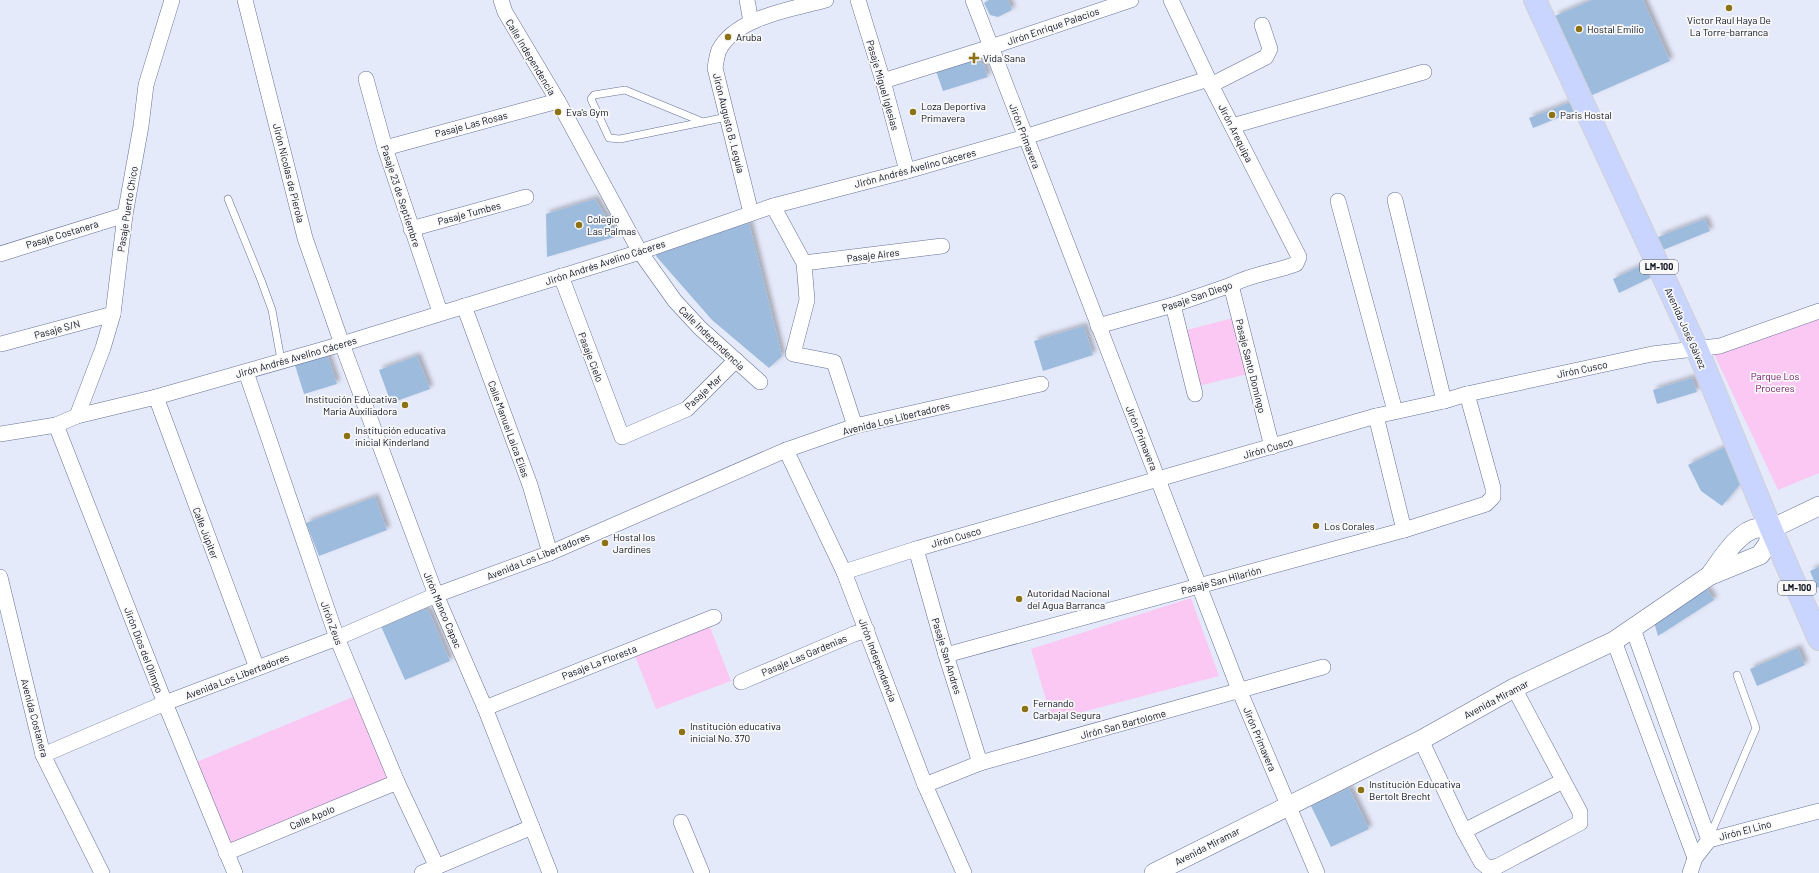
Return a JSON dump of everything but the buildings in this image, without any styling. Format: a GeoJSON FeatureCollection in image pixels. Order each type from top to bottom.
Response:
{"type":"FeatureCollection","features":[{"type":"Feature","properties":{"kind":"main road","name":"Avenida José Gálvez"},"geometry":{"type":"LineString","coordinates":[[1535,0],[1697,349],[1773,533],[1817,627]]}},
{"type":"Feature","properties":{"kind":"street","name":"Pasaje Puerto Chico"},"geometry":{"type":"LineString","coordinates":[[77,416],[103,348],[113,314],[125,215],[142,126],[146,86],[172,0]]}},
{"type":"Feature","properties":{"kind":"street","name":"Jirón Nicolas de Pierola"},"geometry":{"type":"LineString","coordinates":[[245,0],[304,238],[342,344]]}},
{"type":"Feature","properties":{"kind":"street","name":"Calle Independencia"},"geometry":{"type":"LineString","coordinates":[[501,0],[505,12],[558,101],[640,252],[675,301],[700,328],[760,382]]}},
{"type":"Feature","properties":{"kind":"street"},"geometry":{"type":"LineString","coordinates":[[747,0],[750,22]]}},
{"type":"Feature","properties":{"kind":"street","name":"Jirón Augusto B. Leguía"},"geometry":{"type":"LineString","coordinates":[[751,213],[715,68],[719,50],[731,35],[750,22],[826,0]]}},
{"type":"Feature","properties":{"kind":"street","name":"Pasaje Miguel Iglesias"},"geometry":{"type":"LineString","coordinates":[[858,0],[883,82],[907,171]]}},
{"type":"Feature","properties":{"kind":"street","name":"Jirón Primavera"},"geometry":{"type":"LineString","coordinates":[[973,0],[1240,692],[1317,873]]}},
{"type":"Feature","properties":{"kind":"street","name":"Jirón Enrique Palacios"},"geometry":{"type":"LineString","coordinates":[[883,82],[1131,0]]}},
{"type":"Feature","properties":{"kind":"street","name":"Jirón Arequipa"},"geometry":{"type":"LineString","coordinates":[[1171,0],[1209,82],[1300,257],[1296,264]]}},
{"type":"Feature","properties":{"kind":"street","name":"Jirón Andrés Avelino Cáceres"},"geometry":{"type":"LineString","coordinates":[[0,434],[56,425],[77,416],[156,397],[246,372],[281,360],[342,344],[440,312],[640,252],[773,206],[907,171],[1209,82],[1266,57],[1270,49],[1262,25]]}},
{"type":"Feature","properties":{"kind":"street"},"geometry":{"type":"LineString","coordinates":[[1232,126],[1424,72]]}},
{"type":"Feature","properties":{"kind":"street","name":"Pasaje 23 de Septiembre"},"geometry":{"type":"LineString","coordinates":[[366,79],[385,148],[440,312]]}},
{"type":"Feature","properties":{"kind":"street","name":"Pasaje Las Rosas"},"geometry":{"type":"LineString","coordinates":[[385,148],[558,101]]}},
{"type":"Feature","properties":{"kind":"street","name":"Pasaje Tumbes"},"geometry":{"type":"LineString","coordinates":[[411,229],[526,198]]}},
{"type":"Feature","properties":{"kind":"street"},"geometry":{"type":"LineString","coordinates":[[1395,200],[1444,401]]}},
{"type":"Feature","properties":{"kind":"street"},"geometry":{"type":"LineString","coordinates":[[1338,201],[1395,412]]}},
{"type":"Feature","properties":{"kind":"street"},"geometry":{"type":"LineString","coordinates":[[773,206],[804,263],[807,300],[793,354],[834,362],[855,426]]}},
{"type":"Feature","properties":{"kind":"street","name":"Pasaje Costanera"},"geometry":{"type":"LineString","coordinates":[[0,254],[125,215]]}},
{"type":"Feature","properties":{"kind":"street","name":"Pasaje Aires"},"geometry":{"type":"LineString","coordinates":[[804,263],[942,246]]}},
{"type":"Feature","properties":{"kind":"street","name":"Pasaje San Diego"},"geometry":{"type":"LineString","coordinates":[[1098,326],[1173,305],[1231,285],[1239,280],[1296,264]]}},
{"type":"Feature","properties":{"kind":"street","name":"Pasaje Cielo"},"geometry":{"type":"LineString","coordinates":[[561,276],[622,437]]}},
{"type":"Feature","properties":{"kind":"street","name":"Pasaje Santo Domingo"},"geometry":{"type":"LineString","coordinates":[[1231,285],[1272,447]]}},
{"type":"Feature","properties":{"kind":"street"},"geometry":{"type":"LineString","coordinates":[[1173,305],[1195,394]]}},
{"type":"Feature","properties":{"kind":"street","name":"Calle Manuel Laica Elias"},"geometry":{"type":"LineString","coordinates":[[464,306],[530,485],[550,553]]}},
{"type":"Feature","properties":{"kind":"street","name":"Jirón Cusco"},"geometry":{"type":"LineString","coordinates":[[844,572],[916,549],[1376,416],[1444,401],[1467,394],[1652,354],[1720,346],[1819,311]]}},
{"type":"Feature","properties":{"kind":"street","name":"Pasaje S/N"},"geometry":{"type":"LineString","coordinates":[[1,344],[113,314]]}},
{"type":"Feature","properties":{"kind":"street","name":"Jirón Manco Capac"},"geometry":{"type":"LineString","coordinates":[[342,344],[436,595],[485,708],[550,873]]}},
{"type":"Feature","properties":{"kind":"street","name":"Pasaje Mar"},"geometry":{"type":"LineString","coordinates":[[622,437],[687,409],[736,360]]}},
{"type":"Feature","properties":{"kind":"street","name":"Jirón Zeus"},"geometry":{"type":"LineString","coordinates":[[246,372],[337,638],[397,782],[437,867]]}},
{"type":"Feature","properties":{"kind":"street","name":"Avenida Los Libertadores"},"geometry":{"type":"LineString","coordinates":[[43,755],[165,704],[337,638],[436,595],[550,553],[786,450],[855,426],[1041,384]]}},
{"type":"Feature","properties":{"kind":"street","name":"Pasaje San Hilarión"},"geometry":{"type":"LineString","coordinates":[[946,655],[1404,530],[1486,504],[1493,497],[1493,488],[1467,394]]}},
{"type":"Feature","properties":{"kind":"street","name":"Calle Júpiter"},"geometry":{"type":"LineString","coordinates":[[156,397],[257,668]]}},
{"type":"Feature","properties":{"kind":"street"},"geometry":{"type":"LineString","coordinates":[[1376,416],[1404,530]]}},
{"type":"Feature","properties":{"kind":"street","name":"Jirón Dios del Olimpo"},"geometry":{"type":"LineString","coordinates":[[56,425],[165,704],[235,873]]}},
{"type":"Feature","properties":{"kind":"street","name":"Jirón Independencia"},"geometry":{"type":"LineString","coordinates":[[786,450],[844,572],[925,785],[964,873]]}},
{"type":"Feature","properties":{"kind":"street"},"geometry":{"type":"LineString","coordinates":[[1709,576],[1733,546],[1747,532],[1759,527],[1773,533],[1819,506]]}},
{"type":"Feature","properties":{"kind":"street","name":"Avenida Miramar"},"geometry":{"type":"LineString","coordinates":[[1154,873],[1420,740],[1514,688],[1614,641],[1634,629],[1709,576],[1760,555],[1768,544],[1773,533]]}},
{"type":"Feature","properties":{"kind":"street","name":"Pasaje San Andres"},"geometry":{"type":"LineString","coordinates":[[916,549],[946,655],[980,763]]}},
{"type":"Feature","properties":{"kind":"street","name":"Avenida Costanera"},"geometry":{"type":"LineString","coordinates":[[0,577],[43,755],[102,873]]}},
{"type":"Feature","properties":{"kind":"street","name":"Pasaje La Floresta"},"geometry":{"type":"LineString","coordinates":[[485,708],[714,617]]}},
{"type":"Feature","properties":{"kind":"street"},"geometry":{"type":"LineString","coordinates":[[1634,629],[1709,840]]}},
{"type":"Feature","properties":{"kind":"street","name":"Pasaje Las Gardenias"},"geometry":{"type":"LineString","coordinates":[[741,682],[854,634],[867,630]]}},
{"type":"Feature","properties":{"kind":"street"},"geometry":{"type":"LineString","coordinates":[[1614,641],[1695,858]]}},
{"type":"Feature","properties":{"kind":"street","name":"Jirón San Bartolome"},"geometry":{"type":"LineString","coordinates":[[925,785],[980,763],[1240,692],[1322,667]]}},
{"type":"Feature","properties":{"kind":"street"},"geometry":{"type":"LineString","coordinates":[[1420,740],[1464,831],[1481,862],[1488,868],[1498,866],[1580,823],[1580,812],[1514,688]]}},
{"type":"Feature","properties":{"kind":"street"},"geometry":{"type":"LineString","coordinates":[[1464,831],[1564,781]]}},
{"type":"Feature","properties":{"kind":"street","name":"Calle Apolo"},"geometry":{"type":"LineString","coordinates":[[226,853],[397,782]]}},
{"type":"Feature","properties":{"kind":"street","name":"Jirón El Lino"},"geometry":{"type":"LineString","coordinates":[[1690,873],[1695,858],[1709,840],[1819,811]]}},
{"type":"Feature","properties":{"kind":"street"},"geometry":{"type":"LineString","coordinates":[[681,822],[702,873]]}},
{"type":"Feature","properties":{"kind":"street"},"geometry":{"type":"LineString","coordinates":[[422,873],[532,827]]}},
{"type":"Feature","properties":{"kind":"lane"},"geometry":{"type":"LineString","coordinates":[[703,122],[625,90],[594,95],[591,99],[610,138],[614,139],[703,122],[727,117]]}},
{"type":"Feature","properties":{"kind":"lane"},"geometry":{"type":"LineString","coordinates":[[228,199],[272,310],[281,360]]}},
{"type":"Feature","properties":{"kind":"lane"},"geometry":{"type":"LineString","coordinates":[[1709,840],[1756,728],[1738,675]]}},
{"type":"Feature","properties":{"kind":"green space","name":"Parque Los Proceres"},"geometry":{"type":"Polygon","coordinates":[[[1819,317],[1819,473],[1778,490],[1714,354],[1819,317]]]}},
{"type":"Feature","properties":{"kind":"green space"},"geometry":{"type":"Polygon","coordinates":[[[1233,318],[1248,374],[1198,386],[1183,331],[1233,318]]]}},
{"type":"Feature","properties":{"kind":"green space"},"geometry":{"type":"Polygon","coordinates":[[[1191,598],[1219,676],[1052,720],[1031,649],[1191,598]]]}},
{"type":"Feature","properties":{"kind":"green space"},"geometry":{"type":"Polygon","coordinates":[[[710,627],[731,681],[656,709],[635,656],[710,627]]]}},
{"type":"Feature","properties":{"kind":"green space"},"geometry":{"type":"Polygon","coordinates":[[[353,697],[390,780],[228,850],[194,763],[353,697]]]}},
{"type":"Feature","properties":{"kind":"place","name":"Victor Raul Haya De La Torre-barranca"},"geometry":{"type":"Point","coordinates":[1729,8]}},
{"type":"Feature","properties":{"kind":"place","name":"Hostal Emilio"},"geometry":{"type":"Point","coordinates":[1579,29]}},
{"type":"Feature","properties":{"kind":"place","name":"Aruba"},"geometry":{"type":"Point","coordinates":[728,37]}},
{"type":"Feature","properties":{"kind":"place","name":"Vida Sana"},"geometry":{"type":"Point","coordinates":[974,58]}},
{"type":"Feature","properties":{"kind":"place","name":"Eva's Gym"},"geometry":{"type":"Point","coordinates":[558,112]}},
{"type":"Feature","properties":{"kind":"place","name":"Loza Deportiva Primavera"},"geometry":{"type":"Point","coordinates":[913,112]}},
{"type":"Feature","properties":{"kind":"place","name":"Paris Hostal"},"geometry":{"type":"Point","coordinates":[1552,115]}},
{"type":"Feature","properties":{"kind":"place","name":"Colegio Las Palmas"},"geometry":{"type":"Point","coordinates":[579,225]}},
{"type":"Feature","properties":{"kind":"place","name":"Institución Educativa Maria Auxiliadora"},"geometry":{"type":"Point","coordinates":[405,405]}},
{"type":"Feature","properties":{"kind":"place","name":"Institución educativa inicial Kinderland"},"geometry":{"type":"Point","coordinates":[347,436]}},
{"type":"Feature","properties":{"kind":"place","name":"Los Corales"},"geometry":{"type":"Point","coordinates":[1316,526]}},
{"type":"Feature","properties":{"kind":"place","name":"Hostal los Jardines"},"geometry":{"type":"Point","coordinates":[605,543]}},
{"type":"Feature","properties":{"kind":"place","name":"Autoridad Nacional del Agua Barranca"},"geometry":{"type":"Point","coordinates":[1019,599]}},
{"type":"Feature","properties":{"kind":"place","name":"Fernando Carbajal Segura"},"geometry":{"type":"Point","coordinates":[1025,709]}},
{"type":"Feature","properties":{"kind":"place","name":"Institución educativa inicial No. 370"},"geometry":{"type":"Point","coordinates":[682,732]}},
{"type":"Feature","properties":{"kind":"place","name":"Institución Educativa Bertolt Brecht"},"geometry":{"type":"Point","coordinates":[1361,790]}}]}
